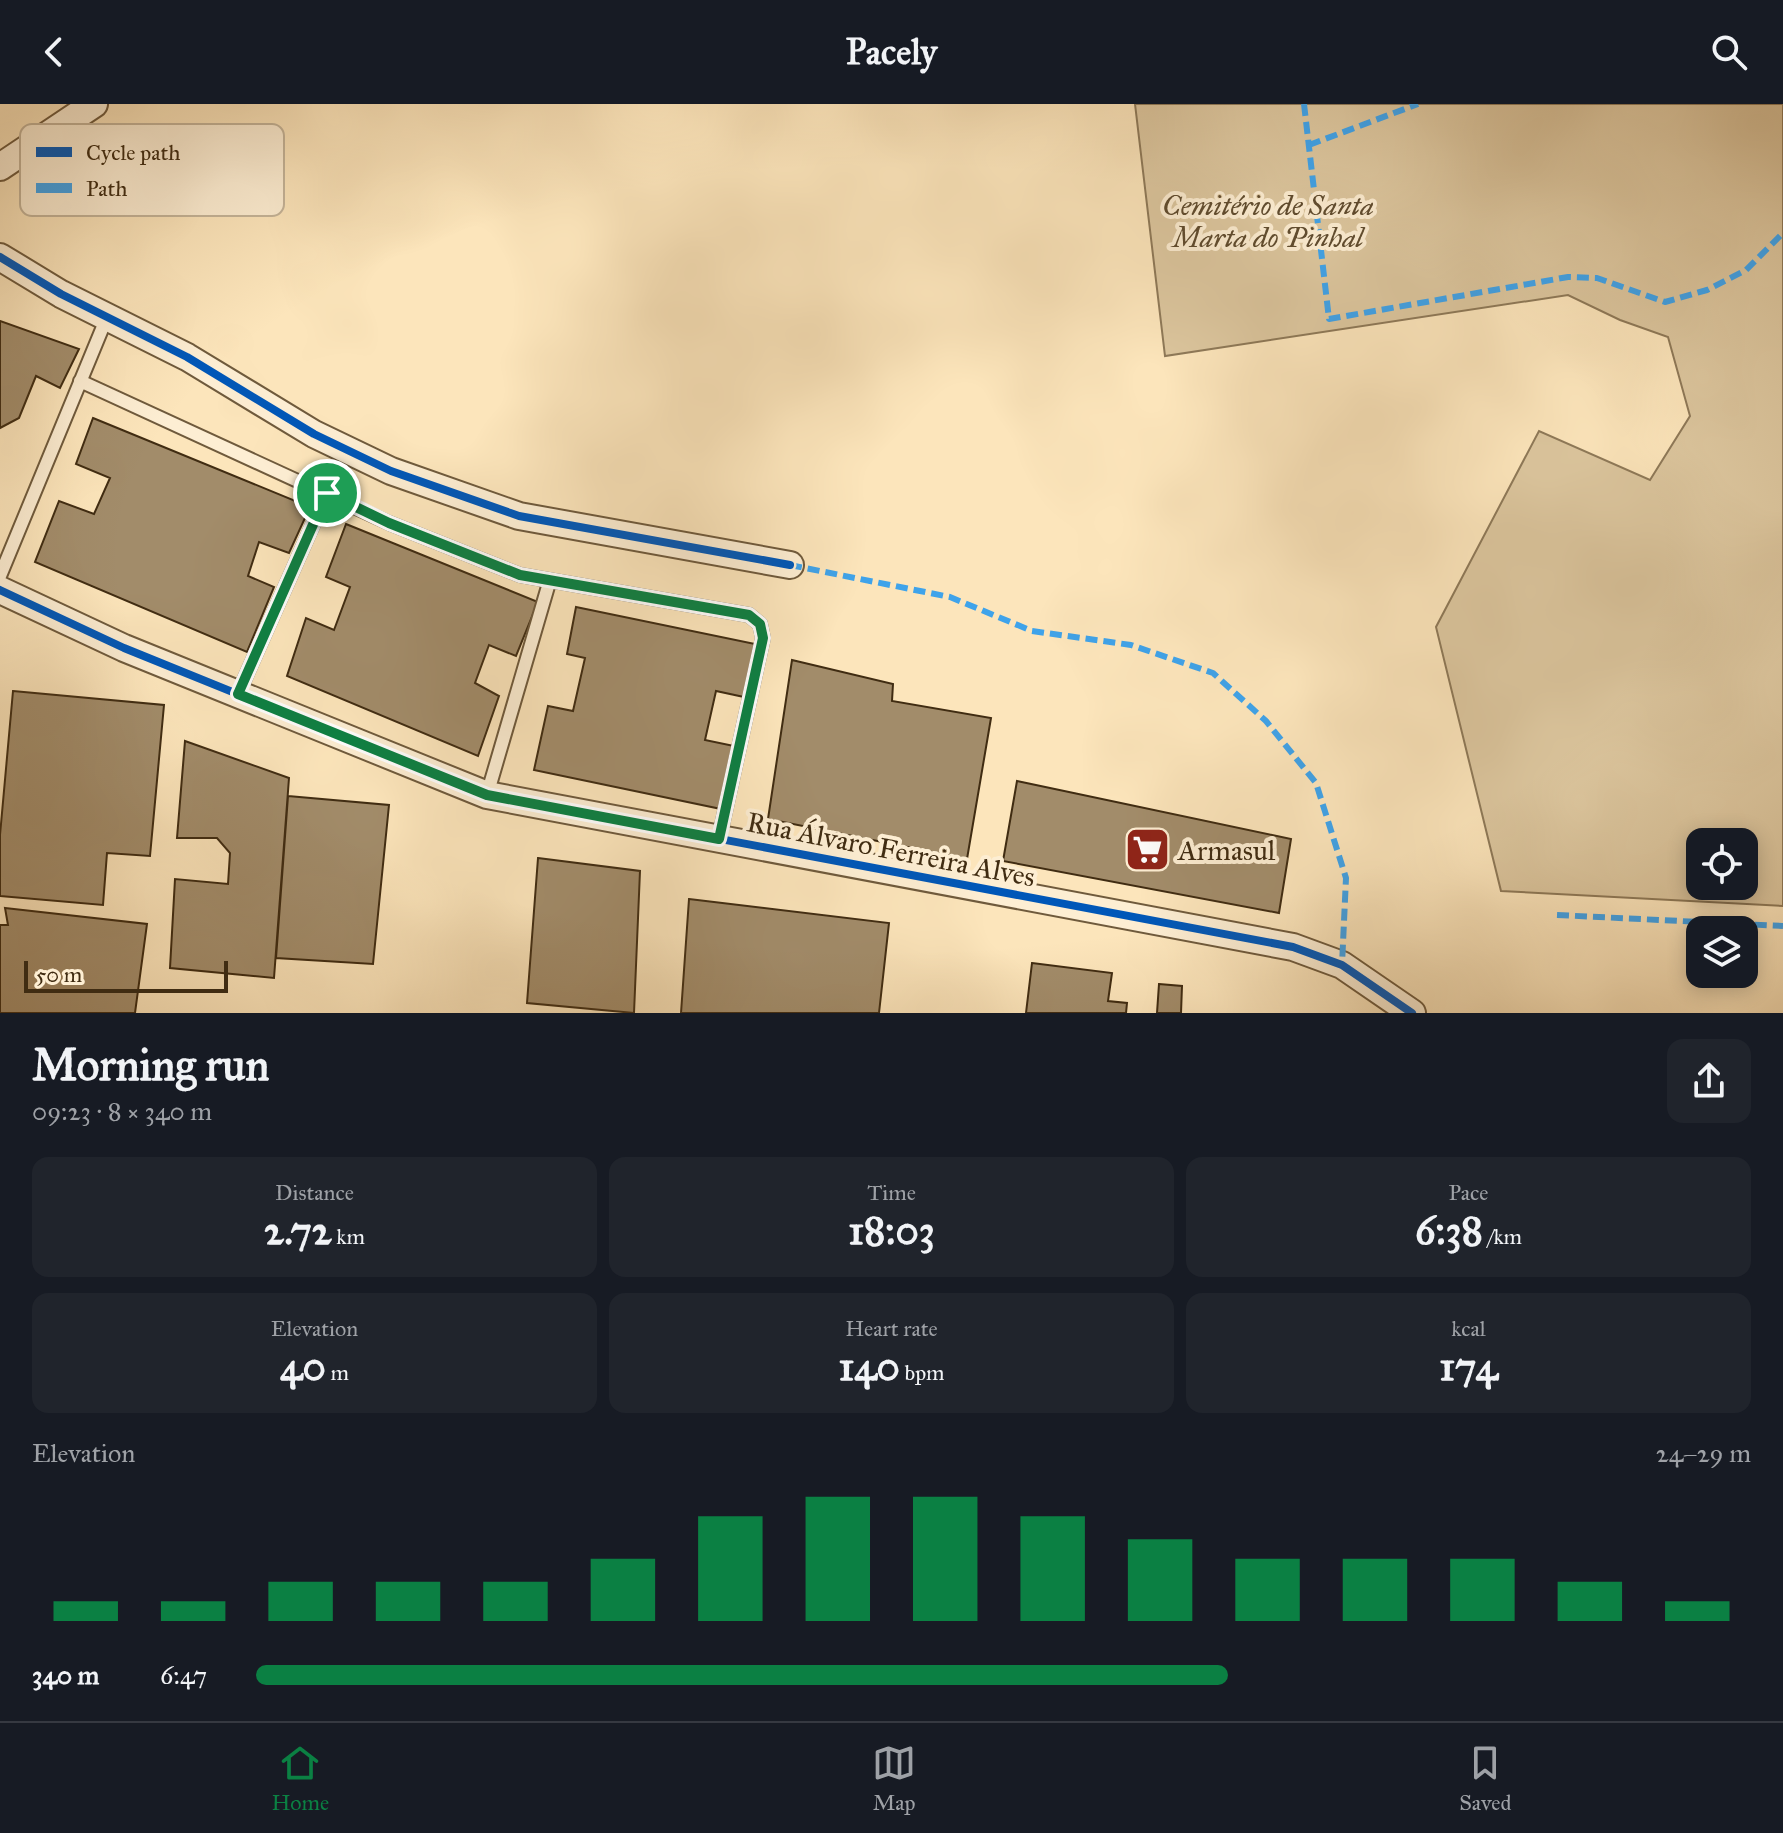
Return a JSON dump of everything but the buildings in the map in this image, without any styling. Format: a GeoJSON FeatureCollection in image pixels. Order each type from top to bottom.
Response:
{"type":"FeatureCollection","features":[{"type":"Feature","properties":{"kind":"street"},"geometry":{"type":"LineString","coordinates":[[64,124],[94,104]]}},
{"type":"Feature","properties":{"kind":"street"},"geometry":{"type":"LineString","coordinates":[[0,167],[20,154]]}},
{"type":"Feature","properties":{"kind":"street"},"geometry":{"type":"LineString","coordinates":[[0,257],[107,317],[187,357],[314,434],[391,471],[519,516],[790,565]]}},
{"type":"Feature","properties":{"kind":"street","name":"Rua Álvaro Ferreira Alves"},"geometry":{"type":"LineString","coordinates":[[0,590],[124,648],[487,795],[1293,947],[1342,965],[1412,1013]]}},
{"type":"Feature","properties":{"kind":"lane"},"geometry":{"type":"LineString","coordinates":[[0,576],[107,317]]}},
{"type":"Feature","properties":{"kind":"lane"},"geometry":{"type":"LineString","coordinates":[[80,381],[389,523],[520,575],[549,583],[749,615],[760,624],[763,638],[719,839]]}},
{"type":"Feature","properties":{"kind":"lane"},"geometry":{"type":"LineString","coordinates":[[238,694],[327,493]]}},
{"type":"Feature","properties":{"kind":"lane"},"geometry":{"type":"LineString","coordinates":[[487,795],[549,583]]}},
{"type":"Feature","properties":{"kind":"green space","name":"Cemitério de Santa Marta do Pinhal"},"geometry":{"type":"Polygon","coordinates":[[[1135,104],[1783,104],[1783,906],[1501,891],[1436,627],[1539,431],[1650,480],[1690,416],[1668,337],[1620,320],[1568,295],[1165,356],[1135,104]]]}},
{"type":"Feature","properties":{"kind":"marked path"},"geometry":{"type":"LineString","coordinates":[[1304,104],[1329,319],[1568,277],[1597,278],[1665,302],[1707,290],[1746,270],[1783,233]]}},
{"type":"Feature","properties":{"kind":"marked path"},"geometry":{"type":"LineString","coordinates":[[1309,145],[1418,104]]}},
{"type":"Feature","properties":{"kind":"marked path"},"geometry":{"type":"LineString","coordinates":[[790,565],[950,597],[1032,631],[1131,645],[1213,673],[1266,721],[1316,783],[1346,878],[1342,965]]}},
{"type":"Feature","properties":{"kind":"marked path"},"geometry":{"type":"LineString","coordinates":[[1557,915],[1783,926]]}},
{"type":"Feature","properties":{"kind":"cycle path"},"geometry":{"type":"LineString","coordinates":[[0,257],[61,294],[187,357],[314,434],[391,471],[519,516],[790,565]]}},
{"type":"Feature","properties":{"kind":"cycle path"},"geometry":{"type":"LineString","coordinates":[[0,590],[124,648],[487,795],[1293,947],[1342,965],[1412,1013]]}},
{"type":"Feature","properties":{"kind":"place","name":"Armasul"},"geometry":{"type":"Point","coordinates":[1147,850]}},
{"type":"Feature","properties":{"kind":"route"},"geometry":{"type":"LineString","coordinates":[[327,493],[389,523],[520,575],[549,583],[749,615],[755,619],[760,624],[763,638],[719,839],[487,795],[238,694],[327,493]]}}]}
